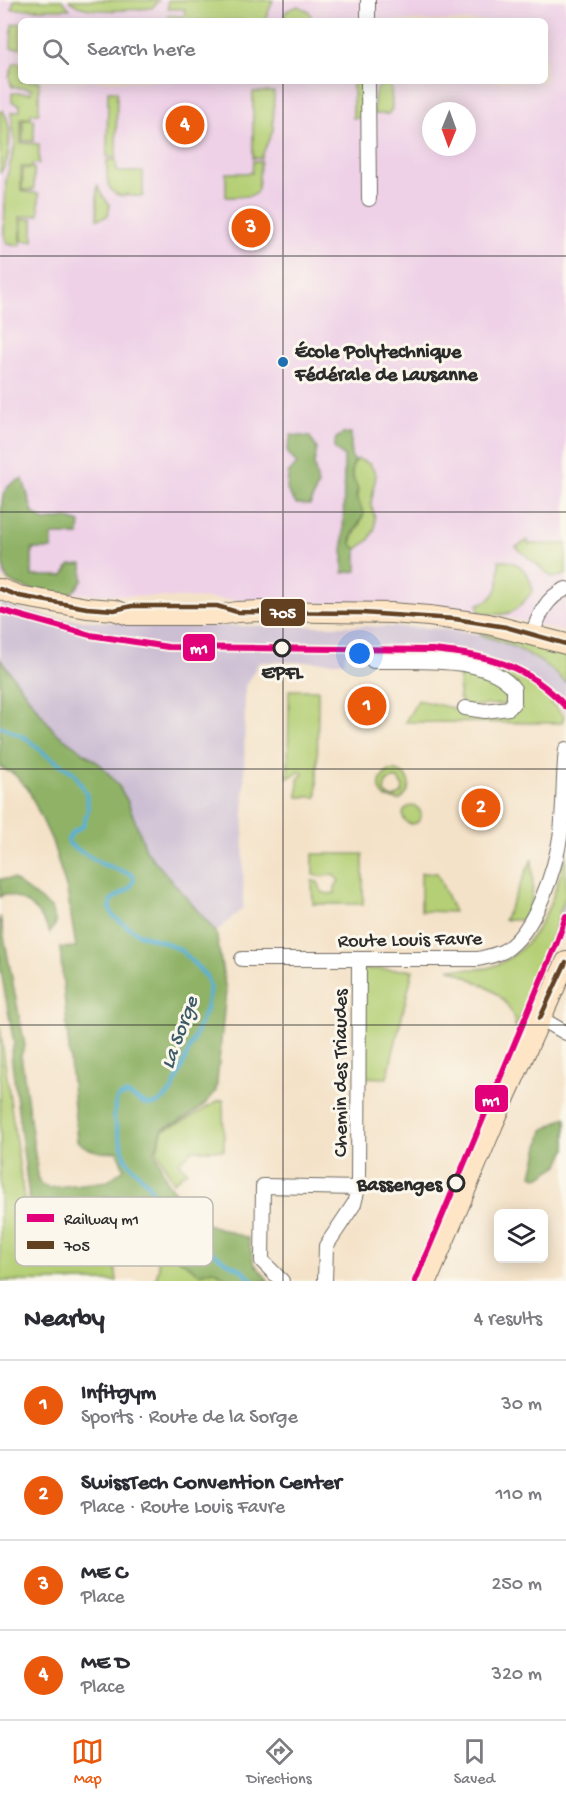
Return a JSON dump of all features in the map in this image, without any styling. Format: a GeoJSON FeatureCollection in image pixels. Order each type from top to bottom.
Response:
{"type":"FeatureCollection","features":[{"type":"Feature","properties":{"kind":"street"},"geometry":{"type":"LineString","coordinates":[[368,0],[368,18]]}},
{"type":"Feature","properties":{"kind":"street"},"geometry":{"type":"LineString","coordinates":[[368,84],[369,199]]}},
{"type":"Feature","properties":{"kind":"street"},"geometry":{"type":"LineString","coordinates":[[0,589],[19,596],[78,607],[114,610],[132,606],[217,606],[237,612],[391,613],[488,624],[566,644]]}},
{"type":"Feature","properties":{"kind":"street"},"geometry":{"type":"LineString","coordinates":[[532,634],[545,606],[566,589]]}},
{"type":"Feature","properties":{"kind":"street"},"geometry":{"type":"LineString","coordinates":[[373,662],[460,662],[500,677],[513,687],[515,692],[514,702],[509,708],[485,711],[465,708]]}},
{"type":"Feature","properties":{"kind":"street","name":"Route Louis Favre"},"geometry":{"type":"LineString","coordinates":[[242,959],[478,959],[492,956],[512,944],[525,930],[535,912],[555,858],[560,834],[566,749]]}},
{"type":"Feature","properties":{"kind":"street","name":"Chemin des Triaudes"},"geometry":{"type":"LineString","coordinates":[[325,1281],[326,1246],[352,1206],[358,1186],[359,959]]}},
{"type":"Feature","properties":{"kind":"street"},"geometry":{"type":"LineString","coordinates":[[427,1281],[566,962]]}},
{"type":"Feature","properties":{"kind":"street"},"geometry":{"type":"LineString","coordinates":[[540,1018],[566,1033]]}},
{"type":"Feature","properties":{"kind":"street"},"geometry":{"type":"LineString","coordinates":[[282,1281],[262,1261],[263,1186],[358,1186]]}},
{"type":"Feature","properties":{"kind":"shaded area","name":"École Polytechnique Fédérale de Lausanne"},"geometry":{"type":"Polygon","coordinates":[[[0,0],[566,0],[566,632],[478,610],[66,593],[15,584],[0,577],[0,0]]]}},
{"type":"Feature","properties":{"kind":"shaded area"},"geometry":{"type":"Polygon","coordinates":[[[0,601],[15,608],[56,618],[103,622],[195,624],[196,626],[435,628],[470,633],[509,643],[550,668],[566,683],[566,714],[542,691],[518,675],[498,666],[461,657],[345,654],[345,662],[259,662],[245,687],[243,908],[216,932],[147,852],[127,800],[118,785],[101,765],[54,731],[0,659],[0,601]]]}},
{"type":"Feature","properties":{"kind":"shaded area"},"geometry":{"type":"Polygon","coordinates":[[[566,895],[566,928],[562,937],[553,934],[566,895]]]}},
{"type":"Feature","properties":{"kind":"green space"},"geometry":{"type":"Polygon","coordinates":[[[14,0],[62,0],[70,9],[12,9],[14,0]]]}},
{"type":"Feature","properties":{"kind":"green space"},"geometry":{"type":"Polygon","coordinates":[[[69,0],[159,0],[152,8],[96,10],[75,5],[69,0]]]}},
{"type":"Feature","properties":{"kind":"green space"},"geometry":{"type":"Polygon","coordinates":[[[168,0],[273,0],[266,18],[168,18],[168,15],[184,17],[185,9],[168,9],[168,0]]]}},
{"type":"Feature","properties":{"kind":"green space"},"geometry":{"type":"Polygon","coordinates":[[[298,6],[309,11],[312,18],[284,18],[286,11],[298,6]]]}},
{"type":"Feature","properties":{"kind":"green space"},"geometry":{"type":"Polygon","coordinates":[[[18,23],[18,48],[11,48],[12,24],[18,23]]]}},
{"type":"Feature","properties":{"kind":"green space"},"geometry":{"type":"Polygon","coordinates":[[[14,63],[18,63],[18,84],[39,84],[39,113],[31,113],[31,118],[21,118],[21,143],[39,144],[39,164],[32,164],[32,167],[21,167],[21,191],[39,194],[39,215],[20,217],[21,245],[7,244],[4,233],[6,180],[15,145],[11,112],[20,111],[20,105],[12,102],[12,93],[31,93],[31,89],[12,87],[9,77],[14,63]]]}},
{"type":"Feature","properties":{"kind":"green space"},"geometry":{"type":"Polygon","coordinates":[[[353,84],[361,84],[361,118],[353,118],[353,84]]]}},
{"type":"Feature","properties":{"kind":"green space"},"geometry":{"type":"Polygon","coordinates":[[[391,84],[392,109],[388,114],[374,114],[375,93],[380,86],[391,84]]]}},
{"type":"Feature","properties":{"kind":"green space"},"geometry":{"type":"Polygon","coordinates":[[[108,91],[117,91],[116,158],[107,157],[108,91]]]}},
{"type":"Feature","properties":{"kind":"green space"},"geometry":{"type":"Polygon","coordinates":[[[253,92],[274,92],[273,130],[261,158],[253,158],[253,92]]]}},
{"type":"Feature","properties":{"kind":"green space"},"geometry":{"type":"Polygon","coordinates":[[[0,111],[3,111],[6,117],[9,142],[7,160],[0,173],[0,111]]]}},
{"type":"Feature","properties":{"kind":"green space"},"geometry":{"type":"Polygon","coordinates":[[[23,119],[34,119],[34,141],[23,141],[23,119]]]}},
{"type":"Feature","properties":{"kind":"green space"},"geometry":{"type":"Polygon","coordinates":[[[107,160],[116,160],[117,172],[143,172],[143,196],[119,195],[110,189],[107,160]]]}},
{"type":"Feature","properties":{"kind":"green space"},"geometry":{"type":"Polygon","coordinates":[[[253,161],[261,161],[257,192],[248,196],[226,197],[226,173],[252,173],[253,161]]]}},
{"type":"Feature","properties":{"kind":"green space"},"geometry":{"type":"Polygon","coordinates":[[[23,168],[34,168],[34,190],[22,190],[23,168]]]}},
{"type":"Feature","properties":{"kind":"green space"},"geometry":{"type":"Polygon","coordinates":[[[97,184],[110,206],[108,215],[97,219],[97,184]]]}},
{"type":"Feature","properties":{"kind":"green space"},"geometry":{"type":"Polygon","coordinates":[[[22,219],[33,219],[33,241],[22,241],[22,219]]]}},
{"type":"Feature","properties":{"kind":"green space"},"geometry":{"type":"Polygon","coordinates":[[[345,433],[351,433],[351,456],[355,461],[352,475],[358,489],[356,496],[364,514],[352,536],[351,544],[357,549],[357,571],[343,573],[344,457],[334,448],[336,438],[345,433]]]}},
{"type":"Feature","properties":{"kind":"green space"},"geometry":{"type":"Polygon","coordinates":[[[291,435],[310,437],[317,449],[314,464],[318,485],[310,505],[296,504],[287,490],[288,474],[297,464],[287,452],[291,435]]]}},
{"type":"Feature","properties":{"kind":"green space"},"geometry":{"type":"Polygon","coordinates":[[[358,459],[370,464],[376,475],[371,504],[375,528],[369,540],[357,549],[351,544],[362,515],[357,496],[358,489],[352,472],[353,465],[358,459]]]}},
{"type":"Feature","properties":{"kind":"green space"},"geometry":{"type":"Polygon","coordinates":[[[23,479],[33,513],[45,521],[66,518],[80,523],[79,535],[52,535],[52,549],[32,549],[32,576],[63,576],[70,565],[82,564],[83,580],[66,596],[18,585],[7,579],[5,574],[2,539],[3,496],[6,489],[16,481],[23,479]]]}},
{"type":"Feature","properties":{"kind":"green space"},"geometry":{"type":"Polygon","coordinates":[[[528,540],[528,544],[566,544],[566,575],[553,578],[516,547],[528,540]]]}},
{"type":"Feature","properties":{"kind":"green space"},"geometry":{"type":"Polygon","coordinates":[[[499,560],[512,562],[522,568],[529,577],[533,590],[516,609],[510,612],[497,614],[479,612],[478,604],[491,598],[498,587],[499,560]]]}},
{"type":"Feature","properties":{"kind":"green space"},"geometry":{"type":"Polygon","coordinates":[[[481,633],[527,643],[566,656],[566,683],[547,666],[527,653],[480,635],[481,633]]]}},
{"type":"Feature","properties":{"kind":"green space"},"geometry":{"type":"Polygon","coordinates":[[[460,657],[511,672],[533,684],[553,701],[551,703],[564,716],[562,723],[405,722],[418,700],[474,713],[497,713],[517,694],[460,657]]]}},
{"type":"Feature","properties":{"kind":"green space"},"geometry":{"type":"Polygon","coordinates":[[[0,659],[54,731],[101,765],[118,785],[127,800],[147,852],[216,932],[226,991],[216,1091],[192,1114],[162,1129],[155,1151],[168,1184],[179,1197],[29,1197],[11,1055],[14,1043],[0,966],[0,916],[25,1046],[21,1055],[39,1182],[48,1188],[108,1181],[124,1169],[117,1151],[106,1153],[96,1151],[77,1141],[60,948],[76,947],[67,891],[52,841],[28,789],[14,774],[0,767],[0,659]]]}},
{"type":"Feature","properties":{"kind":"green space"},"geometry":{"type":"Polygon","coordinates":[[[460,665],[506,684],[510,704],[465,706],[459,698],[460,665]]]}},
{"type":"Feature","properties":{"kind":"green space"},"geometry":{"type":"Polygon","coordinates":[[[289,690],[318,690],[317,797],[298,797],[298,779],[303,774],[301,771],[288,778],[289,690]]]}},
{"type":"Feature","properties":{"kind":"green space"},"geometry":{"type":"Polygon","coordinates":[[[390,771],[397,771],[402,773],[408,781],[408,791],[399,800],[386,798],[381,791],[380,783],[390,771]],[[398,779],[386,782],[384,791],[388,796],[394,798],[402,793],[403,787],[398,779]]]}},
{"type":"Feature","properties":{"kind":"green space"},"geometry":{"type":"Polygon","coordinates":[[[408,806],[416,806],[421,811],[419,822],[408,824],[403,819],[403,811],[408,806]]]}},
{"type":"Feature","properties":{"kind":"green space"},"geometry":{"type":"Polygon","coordinates":[[[566,850],[566,895],[516,1029],[513,1016],[501,997],[482,984],[449,968],[491,967],[521,949],[533,935],[551,902],[566,850]]]}},
{"type":"Feature","properties":{"kind":"green space"},"geometry":{"type":"Polygon","coordinates":[[[313,854],[363,854],[363,904],[313,904],[312,881],[318,882],[322,892],[328,894],[335,893],[335,887],[339,881],[333,874],[321,877],[313,875],[313,854]]]}},
{"type":"Feature","properties":{"kind":"green space"},"geometry":{"type":"Polygon","coordinates":[[[532,859],[533,891],[526,914],[521,920],[504,920],[532,859]]]}},
{"type":"Feature","properties":{"kind":"green space"},"geometry":{"type":"Polygon","coordinates":[[[421,873],[437,873],[454,912],[421,911],[421,873]]]}},
{"type":"Feature","properties":{"kind":"green space"},"geometry":{"type":"Polygon","coordinates":[[[0,879],[13,879],[51,908],[56,923],[50,933],[38,913],[27,903],[4,894],[0,897],[0,879]]]}},
{"type":"Feature","properties":{"kind":"green space"},"geometry":{"type":"Polygon","coordinates":[[[363,969],[413,970],[387,1078],[362,1077],[363,969]]]}},
{"type":"Feature","properties":{"kind":"green space"},"geometry":{"type":"Polygon","coordinates":[[[0,1027],[24,1197],[15,1197],[15,1266],[115,1266],[117,1281],[0,1281],[0,1027]]]}},
{"type":"Feature","properties":{"kind":"green space"},"geometry":{"type":"Polygon","coordinates":[[[223,1100],[224,1150],[193,1150],[179,1162],[187,1171],[173,1182],[157,1150],[163,1130],[223,1100]]]}},
{"type":"Feature","properties":{"kind":"green space"},"geometry":{"type":"Polygon","coordinates":[[[566,1117],[566,1149],[559,1165],[539,1178],[532,1175],[543,1130],[566,1117]]]}},
{"type":"Feature","properties":{"kind":"green space"},"geometry":{"type":"Polygon","coordinates":[[[213,1226],[248,1238],[254,1263],[269,1281],[231,1281],[214,1270],[200,1274],[189,1266],[213,1266],[213,1226]]]}},
{"type":"Feature","properties":{"kind":"green space"},"geometry":{"type":"Polygon","coordinates":[[[159,1266],[205,1266],[231,1281],[155,1281],[159,1266]]]}},
{"type":"Feature","properties":{"kind":"waterway","name":"La Sorge"},"geometry":{"type":"LineString","coordinates":[[0,726],[26,738],[74,773],[86,793],[88,810],[83,826],[73,832],[68,839],[70,845],[102,864],[133,875],[134,880],[130,888],[111,900],[110,909],[113,916],[139,934],[182,951],[206,976],[210,987],[206,1009],[172,1091],[154,1105],[145,1104],[127,1094],[118,1097],[115,1105],[114,1119],[126,1160],[148,1184],[155,1197]]}},
{"type":"Feature","properties":{"kind":"waterway","name":"La Sorge"},"geometry":{"type":"LineString","coordinates":[[213,1252],[242,1270],[253,1281]]}},
{"type":"Feature","properties":{"kind":"rail line","name":"m1"},"geometry":{"type":"LineString","coordinates":[[0,610],[90,635],[168,647],[433,650],[472,655],[522,672],[537,681],[566,707]]}},
{"type":"Feature","properties":{"kind":"rail line","name":"m1"},"geometry":{"type":"LineString","coordinates":[[415,1281],[566,916]]}},
{"type":"Feature","properties":{"kind":"transit line","name":"705"},"geometry":{"type":"LineString","coordinates":[[0,589],[19,596],[87,608],[114,610],[132,606],[217,606],[237,612],[362,613],[455,619],[506,627],[566,644]]}},
{"type":"Feature","properties":{"kind":"transit line","name":"705"},"geometry":{"type":"LineString","coordinates":[[540,1018],[566,962]]}},
{"type":"Feature","properties":{"kind":"place","name":"ME D"},"geometry":{"type":"Point","coordinates":[185,125]}},
{"type":"Feature","properties":{"kind":"place","name":"ME C"},"geometry":{"type":"Point","coordinates":[251,228]}},
{"type":"Feature","properties":{"kind":"place","name":"École Polytechnique Fédérale de Lausanne"},"geometry":{"type":"Point","coordinates":[283,362]}},
{"type":"Feature","properties":{"kind":"place","name":"EPFL"},"geometry":{"type":"Point","coordinates":[282,648]}},
{"type":"Feature","properties":{"kind":"place","name":"Infitgym"},"geometry":{"type":"Point","coordinates":[367,706]}},
{"type":"Feature","properties":{"kind":"place","name":"SwissTech Convention Center"},"geometry":{"type":"Point","coordinates":[481,808]}},
{"type":"Feature","properties":{"kind":"place","name":"Bassenges"},"geometry":{"type":"Point","coordinates":[456,1183]}}]}
